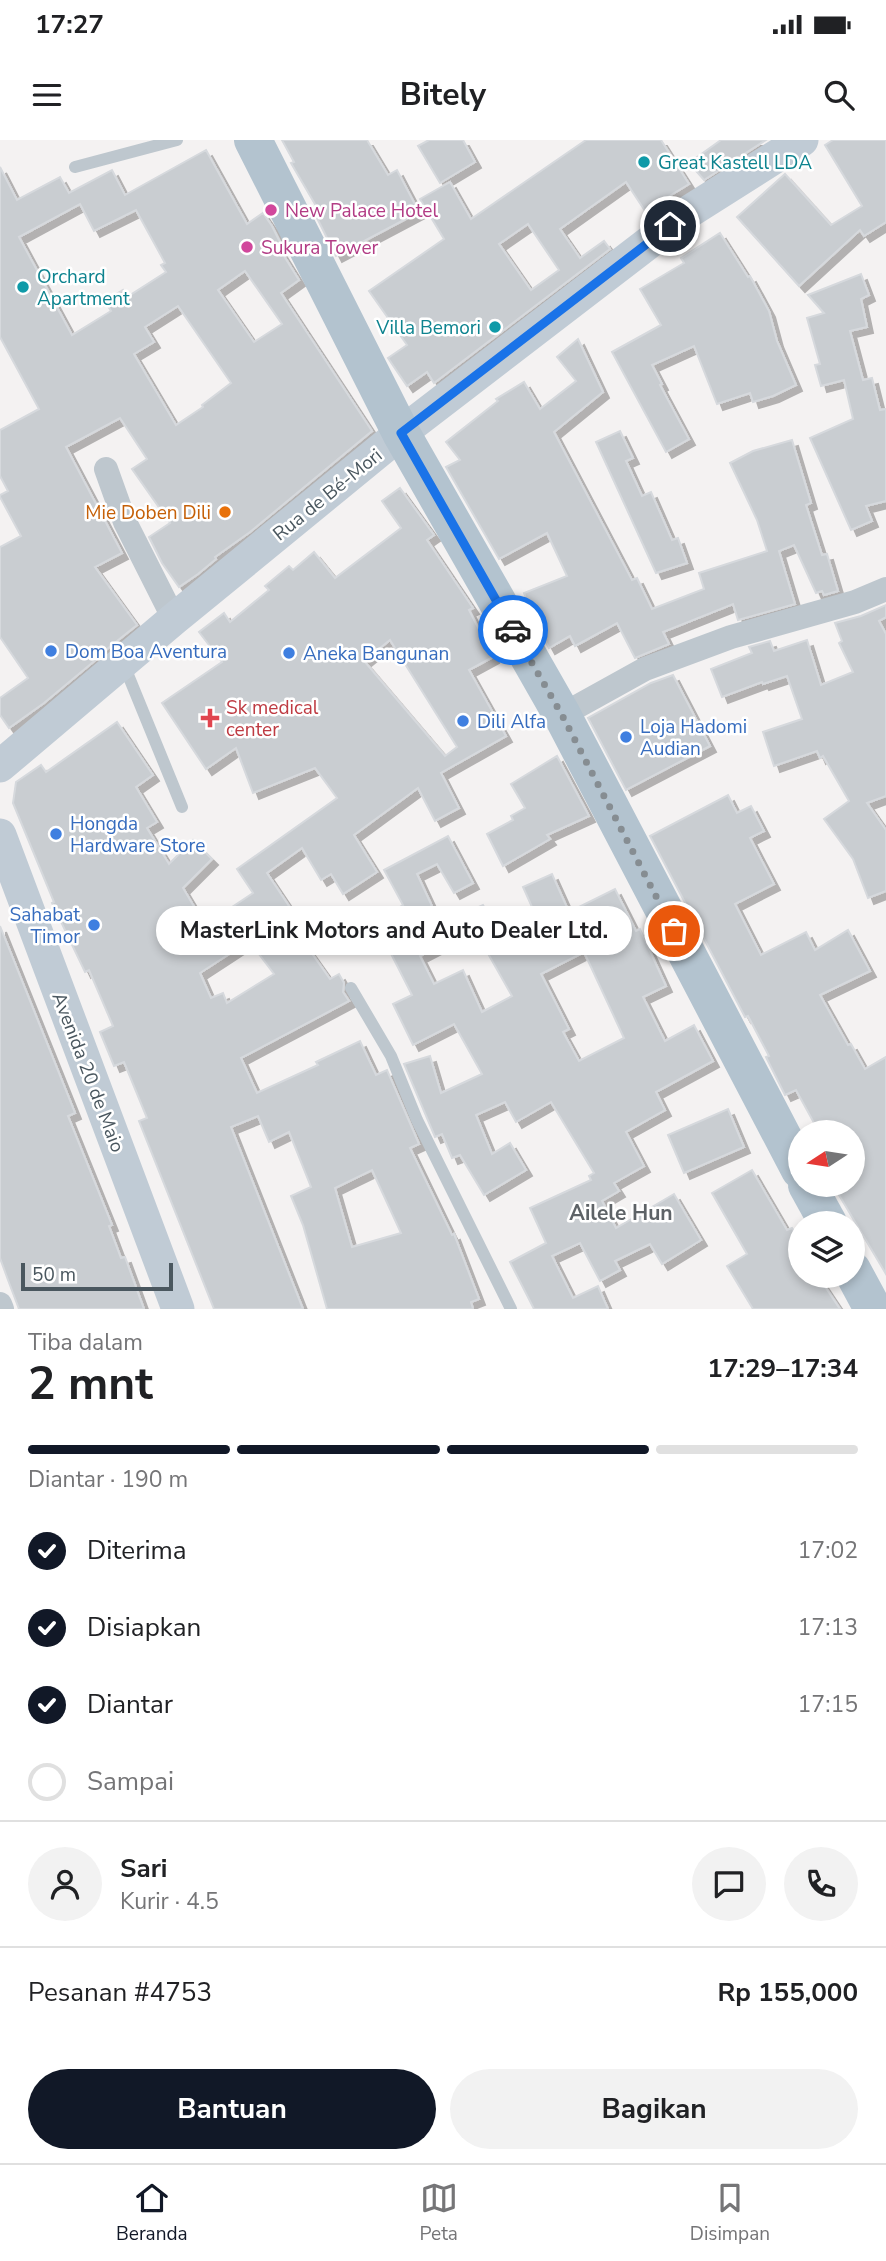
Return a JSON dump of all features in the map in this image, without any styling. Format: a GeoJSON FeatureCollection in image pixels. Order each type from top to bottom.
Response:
{"type":"FeatureCollection","features":[{"type":"Feature","properties":{"kind":"main road"},"geometry":{"type":"LineString","coordinates":[[253,140],[401,433],[562,715],[788,1147]]}},
{"type":"Feature","properties":{"kind":"main road","name":"Rua de Bé-Mori"},"geometry":{"type":"LineString","coordinates":[[0,766],[401,433],[690,211],[803,140]]}},
{"type":"Feature","properties":{"kind":"main road","name":"Avenida 20 de Maio"},"geometry":{"type":"LineString","coordinates":[[0,835],[178,1309]]}},
{"type":"Feature","properties":{"kind":"main road"},"geometry":{"type":"LineString","coordinates":[[862,1288],[873,1309]]}},
{"type":"Feature","properties":{"kind":"street"},"geometry":{"type":"LineString","coordinates":[[106,468],[125,522],[174,620]]}},
{"type":"Feature","properties":{"kind":"street"},"geometry":{"type":"LineString","coordinates":[[562,715],[645,669],[731,636],[855,602],[886,589]]}},
{"type":"Feature","properties":{"kind":"lane"},"geometry":{"type":"LineString","coordinates":[[75,167],[177,140]]}},
{"type":"Feature","properties":{"kind":"lane"},"geometry":{"type":"LineString","coordinates":[[123,662],[182,807]]}},
{"type":"Feature","properties":{"kind":"lane"},"geometry":{"type":"LineString","coordinates":[[351,988],[391,1056],[417,1120],[511,1309]]}},
{"type":"Feature","properties":{"kind":"building"},"geometry":{"type":"Polygon","coordinates":[[[282,140],[367,140],[388,175],[397,170],[419,212],[336,256],[315,214],[319,211],[291,163],[294,162],[282,140]]]}},
{"type":"Feature","properties":{"kind":"building"},"geometry":{"type":"Polygon","coordinates":[[[429,140],[463,140],[475,162],[440,183],[418,146],[429,140]]]}},
{"type":"Feature","properties":{"kind":"building"},"geometry":{"type":"Polygon","coordinates":[[[586,140],[661,140],[689,184],[645,211],[626,182],[560,229],[580,258],[604,241],[610,249],[434,383],[427,372],[407,386],[388,358],[407,345],[369,291],[444,239],[420,199],[450,182],[471,219],[586,140]],[[528,224],[499,244],[531,290],[559,270],[528,224]]]}},
{"type":"Feature","properties":{"kind":"building"},"geometry":{"type":"Polygon","coordinates":[[[721,140],[766,140],[704,180],[689,163],[721,140]]]}},
{"type":"Feature","properties":{"kind":"building"},"geometry":{"type":"Polygon","coordinates":[[[833,140],[886,140],[886,222],[864,236],[860,230],[799,286],[737,217],[785,174],[831,225],[862,206],[825,145],[833,140]]]}},
{"type":"Feature","properties":{"kind":"building"},"geometry":{"type":"Polygon","coordinates":[[[206,150],[247,224],[263,213],[272,226],[282,246],[279,248],[299,280],[281,293],[372,431],[179,587],[162,563],[149,537],[170,523],[132,469],[147,459],[120,418],[66,447],[122,553],[95,567],[137,625],[44,703],[9,728],[0,715],[0,698],[28,678],[0,637],[0,547],[21,536],[0,497],[8,491],[0,476],[0,430],[39,409],[0,337],[0,167],[17,200],[60,177],[69,193],[112,170],[125,195],[206,150]],[[80,204],[19,237],[72,335],[111,311],[105,301],[123,290],[127,297],[166,272],[161,265],[165,263],[136,210],[94,231],[80,204]],[[245,271],[218,290],[254,342],[282,324],[245,271]],[[178,306],[145,327],[154,342],[134,354],[176,425],[231,383],[178,306]]]}},
{"type":"Feature","properties":{"kind":"building"},"geometry":{"type":"Polygon","coordinates":[[[720,233],[748,277],[750,276],[769,311],[777,341],[796,385],[753,402],[750,393],[717,404],[694,346],[652,365],[689,439],[666,452],[612,352],[661,325],[640,289],[684,263],[681,258],[720,233]]]}},
{"type":"Feature","properties":{"kind":"building"},"geometry":{"type":"Polygon","coordinates":[[[861,274],[869,295],[861,299],[867,327],[850,331],[863,380],[872,378],[880,410],[886,409],[886,501],[866,506],[872,521],[851,530],[810,438],[853,419],[844,380],[821,386],[815,365],[820,364],[807,318],[824,313],[808,295],[861,274]]]}},
{"type":"Feature","properties":{"kind":"building"},"geometry":{"type":"Polygon","coordinates":[[[578,339],[603,392],[554,432],[632,580],[637,578],[652,609],[704,589],[699,573],[767,551],[757,520],[730,463],[753,451],[792,440],[811,503],[806,505],[822,555],[827,554],[838,591],[824,595],[822,591],[816,593],[794,545],[779,551],[795,604],[738,620],[733,604],[663,632],[669,644],[635,658],[617,623],[575,646],[570,636],[549,648],[524,593],[567,576],[547,533],[499,559],[446,467],[460,460],[446,442],[498,401],[496,399],[524,382],[540,409],[576,381],[557,357],[578,339]]]}},
{"type":"Feature","properties":{"kind":"building"},"geometry":{"type":"Polygon","coordinates":[[[620,431],[633,458],[626,461],[642,496],[651,492],[672,540],[678,538],[687,563],[656,573],[596,442],[620,431]]]}},
{"type":"Feature","properties":{"kind":"building"},"geometry":{"type":"Polygon","coordinates":[[[400,488],[434,535],[427,540],[473,608],[469,610],[493,657],[469,670],[506,736],[441,773],[459,808],[435,821],[418,788],[354,835],[377,872],[343,894],[331,874],[321,880],[302,848],[267,873],[293,912],[286,917],[330,979],[339,974],[344,983],[343,992],[349,1001],[241,1058],[257,1093],[318,1065],[316,1062],[360,1041],[376,1075],[387,1070],[419,1144],[410,1148],[452,1235],[454,1234],[479,1299],[471,1302],[473,1309],[327,1309],[303,1225],[291,1196],[311,1187],[289,1132],[269,1142],[258,1116],[231,1127],[303,1309],[214,1309],[139,1121],[147,1118],[124,1062],[114,1066],[100,1032],[113,1026],[89,970],[85,972],[52,903],[54,902],[13,803],[16,782],[41,765],[46,772],[117,722],[153,775],[136,787],[157,822],[147,828],[169,864],[193,840],[212,859],[183,888],[205,925],[253,893],[237,869],[337,798],[315,768],[253,793],[236,748],[206,769],[162,703],[222,662],[199,632],[224,613],[230,622],[269,590],[265,586],[289,566],[293,570],[314,552],[335,578],[401,528],[382,501],[400,488]],[[390,640],[364,661],[445,756],[457,747],[390,640]],[[249,941],[200,973],[211,998],[223,993],[227,1003],[274,974],[249,941]],[[372,1170],[335,1188],[352,1247],[401,1233],[372,1170]]]}},
{"type":"Feature","properties":{"kind":"building"},"geometry":{"type":"Polygon","coordinates":[[[886,605],[886,617],[879,621],[886,634],[886,796],[867,803],[886,830],[886,891],[868,898],[853,859],[824,819],[849,801],[823,756],[820,758],[817,751],[774,766],[763,732],[802,719],[787,676],[722,697],[711,669],[752,653],[749,647],[770,641],[774,651],[807,640],[821,685],[853,672],[839,643],[842,641],[835,623],[886,605]]]}},
{"type":"Feature","properties":{"kind":"building"},"geometry":{"type":"Polygon","coordinates":[[[673,675],[710,746],[626,790],[588,718],[651,683],[673,675]]]}},
{"type":"Feature","properties":{"kind":"building"},"geometry":{"type":"Polygon","coordinates":[[[557,756],[589,816],[547,835],[550,839],[503,866],[487,834],[513,820],[511,816],[525,808],[511,784],[557,756]]]}},
{"type":"Feature","properties":{"kind":"building"},"geometry":{"type":"Polygon","coordinates":[[[728,795],[737,813],[751,806],[764,831],[750,838],[774,884],[735,904],[761,955],[806,932],[815,950],[848,930],[870,971],[820,995],[865,1069],[886,1057],[886,1274],[865,1239],[865,1211],[848,1211],[840,1197],[865,1197],[865,1120],[812,1120],[796,1090],[785,1095],[766,1057],[769,1056],[748,1016],[745,1017],[650,836],[728,795]]]}},
{"type":"Feature","properties":{"kind":"building"},"geometry":{"type":"Polygon","coordinates":[[[448,836],[473,883],[454,893],[437,864],[417,874],[432,906],[430,907],[449,941],[420,956],[434,984],[463,970],[482,1012],[512,996],[465,913],[483,905],[505,945],[541,927],[523,887],[552,874],[569,912],[615,889],[636,931],[640,929],[666,986],[643,997],[665,1041],[694,1025],[713,1061],[656,1092],[665,1110],[626,1132],[644,1166],[614,1183],[619,1191],[602,1201],[616,1228],[674,1194],[701,1240],[662,1264],[650,1244],[615,1261],[620,1270],[600,1281],[580,1243],[552,1256],[573,1298],[598,1286],[608,1309],[534,1309],[510,1262],[546,1243],[530,1208],[591,1180],[589,1176],[594,1173],[551,1102],[516,1122],[505,1102],[476,1115],[492,1154],[510,1143],[526,1170],[484,1195],[460,1155],[452,1158],[442,1134],[435,1137],[404,1064],[430,1056],[441,1093],[482,1074],[454,1024],[413,1045],[393,1004],[412,995],[384,940],[378,944],[367,926],[403,905],[384,870],[448,836]],[[584,952],[541,974],[569,1029],[563,1032],[579,1061],[624,1038],[584,952]]]}},
{"type":"Feature","properties":{"kind":"building"},"geometry":{"type":"Polygon","coordinates":[[[0,926],[75,1113],[68,1116],[112,1225],[109,1226],[121,1258],[125,1257],[144,1309],[19,1309],[8,1280],[0,1258],[0,926]]]}},
{"type":"Feature","properties":{"kind":"building"},"geometry":{"type":"Polygon","coordinates":[[[728,1109],[744,1147],[684,1173],[668,1135],[728,1109]]]}},
{"type":"Feature","properties":{"kind":"building"},"geometry":{"type":"Polygon","coordinates":[[[752,1170],[788,1230],[788,1288],[826,1288],[840,1309],[753,1309],[727,1266],[747,1254],[712,1193],[752,1170]]]}},
{"type":"Feature","properties":{"kind":"way so far"},"geometry":{"type":"LineString","coordinates":[[513,630],[562,715],[674,931]]}},
{"type":"Feature","properties":{"kind":"place","name":"Great Kastell LDA"},"geometry":{"type":"Point","coordinates":[644,162]}},
{"type":"Feature","properties":{"kind":"place","name":"New Palace Hotel"},"geometry":{"type":"Point","coordinates":[271,210]}},
{"type":"Feature","properties":{"kind":"place","name":"Sukura Tower"},"geometry":{"type":"Point","coordinates":[247,247]}},
{"type":"Feature","properties":{"kind":"place","name":"Orchard Apartment"},"geometry":{"type":"Point","coordinates":[23,287]}},
{"type":"Feature","properties":{"kind":"place","name":"Villa Bemori"},"geometry":{"type":"Point","coordinates":[495,327]}},
{"type":"Feature","properties":{"kind":"place","name":"Mie Doben Dili"},"geometry":{"type":"Point","coordinates":[225,512]}},
{"type":"Feature","properties":{"kind":"place","name":"Dom Boa Aventura"},"geometry":{"type":"Point","coordinates":[51,651]}},
{"type":"Feature","properties":{"kind":"place","name":"Aneka Bangunan"},"geometry":{"type":"Point","coordinates":[289,653]}},
{"type":"Feature","properties":{"kind":"place","name":"Sk medical center"},"geometry":{"type":"Point","coordinates":[210,718]}},
{"type":"Feature","properties":{"kind":"place","name":"Dili Alfa"},"geometry":{"type":"Point","coordinates":[463,721]}},
{"type":"Feature","properties":{"kind":"place","name":"Loja Hadomi Audian"},"geometry":{"type":"Point","coordinates":[626,737]}},
{"type":"Feature","properties":{"kind":"place","name":"Hongda Hardware Store"},"geometry":{"type":"Point","coordinates":[56,834]}},
{"type":"Feature","properties":{"kind":"place","name":"Sahabat Timor"},"geometry":{"type":"Point","coordinates":[94,925]}},
{"type":"Feature","properties":{"kind":"place","name":"MasterLink Motors and Auto Dealer Ltd."},"geometry":{"type":"Point","coordinates":[674,931]}},
{"type":"Feature","properties":{"kind":"district","name":"Ailele Hun"},"geometry":{"type":"Point","coordinates":[621,1213]}},
{"type":"Feature","properties":{"kind":"route"},"geometry":{"type":"LineString","coordinates":[[513,630],[401,433],[670,226]]}}]}
